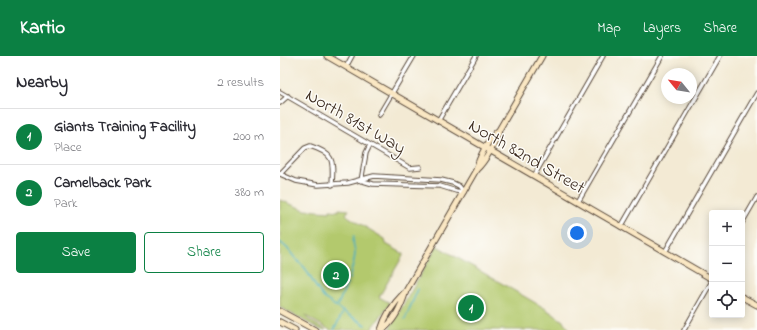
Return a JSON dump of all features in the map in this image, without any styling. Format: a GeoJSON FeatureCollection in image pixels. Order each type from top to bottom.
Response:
{"type":"FeatureCollection","features":[{"type":"Feature","properties":{"kind":"street","name":"North 82nd Street"},"geometry":{"type":"LineString","coordinates":[[327,56],[709,277]]}},
{"type":"Feature","properties":{"kind":"street"},"geometry":{"type":"LineString","coordinates":[[346,67],[352,56]]}},
{"type":"Feature","properties":{"kind":"street"},"geometry":{"type":"LineString","coordinates":[[379,115],[414,56]]}},
{"type":"Feature","properties":{"kind":"street"},"geometry":{"type":"LineString","coordinates":[[438,120],[476,56]]}},
{"type":"Feature","properties":{"kind":"street"},"geometry":{"type":"LineString","coordinates":[[382,330],[388,326],[403,301],[406,291],[476,170],[482,165],[488,149],[498,136],[499,130],[542,56]]}},
{"type":"Feature","properties":{"kind":"street"},"geometry":{"type":"LineString","coordinates":[[534,176],[603,56]]}},
{"type":"Feature","properties":{"kind":"street"},"geometry":{"type":"LineString","coordinates":[[578,201],[662,56]]}},
{"type":"Feature","properties":{"kind":"street"},"geometry":{"type":"LineString","coordinates":[[621,227],[720,56]]}},
{"type":"Feature","properties":{"kind":"street","name":"North 81st Way"},"geometry":{"type":"LineString","coordinates":[[280,92],[410,168],[420,167]]}},
{"type":"Feature","properties":{"kind":"street"},"geometry":{"type":"LineString","coordinates":[[665,252],[757,94]]}},
{"type":"Feature","properties":{"kind":"street"},"geometry":{"type":"LineString","coordinates":[[280,104],[288,96]]}},
{"type":"Feature","properties":{"kind":"street"},"geometry":{"type":"LineString","coordinates":[[362,181],[366,153],[370,145]]}},
{"type":"Feature","properties":{"kind":"street"},"geometry":{"type":"LineString","coordinates":[[332,185],[332,159],[329,155],[310,146],[305,148],[280,174],[296,181],[308,184],[332,185],[362,181],[374,176],[440,180],[459,186],[464,192]]}},
{"type":"Feature","properties":{"kind":"street"},"geometry":{"type":"LineString","coordinates":[[362,181],[373,184],[440,186],[464,192]]}},
{"type":"Feature","properties":{"kind":"street"},"geometry":{"type":"LineString","coordinates":[[745,217],[757,197]]}},
{"type":"Feature","properties":{"kind":"street"},"geometry":{"type":"LineString","coordinates":[[684,330],[709,282]]}},
{"type":"Feature","properties":{"kind":"street"},"geometry":{"type":"LineString","coordinates":[[745,298],[756,303]]}},
{"type":"Feature","properties":{"kind":"street"},"geometry":{"type":"LineString","coordinates":[[280,311],[315,330]]}},
{"type":"Feature","properties":{"kind":"street"},"geometry":{"type":"LineString","coordinates":[[280,322],[295,330]]}},
{"type":"Feature","properties":{"kind":"green space"},"geometry":{"type":"Polygon","coordinates":[[[280,200],[305,210],[330,212],[330,210],[339,211],[339,209],[349,210],[346,214],[349,217],[385,239],[386,244],[404,254],[379,297],[390,303],[371,330],[330,330],[304,315],[309,320],[326,330],[321,330],[280,307],[280,200]]]}},
{"type":"Feature","properties":{"kind":"green space"},"geometry":{"type":"Polygon","coordinates":[[[437,246],[546,309],[563,321],[570,330],[389,330],[437,246]]]}},
{"type":"Feature","properties":{"kind":"waterway"},"geometry":{"type":"LineString","coordinates":[[349,279],[355,255],[353,242],[354,236]]}},
{"type":"Feature","properties":{"kind":"waterway"},"geometry":{"type":"LineString","coordinates":[[280,242],[305,268],[324,298],[342,311],[366,325]]}},
{"type":"Feature","properties":{"kind":"waterway"},"geometry":{"type":"LineString","coordinates":[[337,307],[347,283]]}},
{"type":"Feature","properties":{"kind":"waterway"},"geometry":{"type":"LineString","coordinates":[[405,319],[418,289]]}},
{"type":"Feature","properties":{"kind":"waterway"},"geometry":{"type":"LineString","coordinates":[[334,330],[343,312]]}},
{"type":"Feature","properties":{"kind":"place","name":"Camelback Park"},"geometry":{"type":"Point","coordinates":[336,275]}},
{"type":"Feature","properties":{"kind":"place","name":"Giants Training Facility"},"geometry":{"type":"Point","coordinates":[471,308]}}]}
